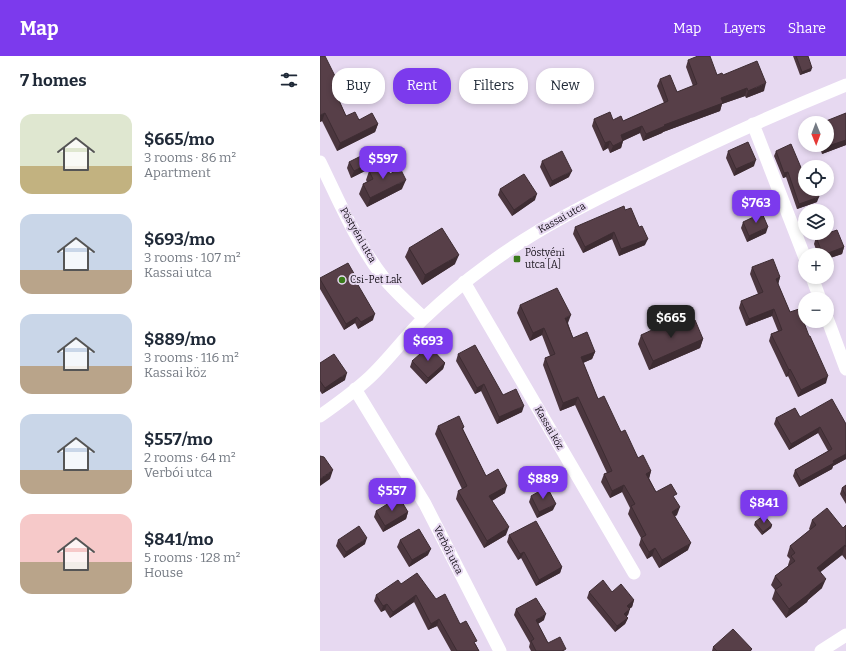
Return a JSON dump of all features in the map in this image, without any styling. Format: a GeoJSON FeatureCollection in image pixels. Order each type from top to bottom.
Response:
{"type":"FeatureCollection","features":[{"type":"Feature","properties":{"kind":"street","name":"Kassai utca"},"geometry":{"type":"LineString","coordinates":[[320,416],[370,377],[424,318],[464,282],[508,250],[555,221],[689,153],[846,85]]}},
{"type":"Feature","properties":{"kind":"street"},"geometry":{"type":"LineString","coordinates":[[753,124],[801,248]]}},
{"type":"Feature","properties":{"kind":"street","name":"Pöstyéni utca"},"geometry":{"type":"LineString","coordinates":[[320,162],[352,229],[366,254],[384,278],[424,318]]}},
{"type":"Feature","properties":{"kind":"street","name":"Kassai köz"},"geometry":{"type":"LineString","coordinates":[[464,282],[634,573]]}},
{"type":"Feature","properties":{"kind":"street"},"geometry":{"type":"LineString","coordinates":[[831,328],[846,369]]}},
{"type":"Feature","properties":{"kind":"street","name":"Verbói utca"},"geometry":{"type":"LineString","coordinates":[[355,389],[425,504],[500,651]]}},
{"type":"Feature","properties":{"kind":"street"},"geometry":{"type":"LineString","coordinates":[[821,651],[846,635]]}},
{"type":"Feature","properties":{"kind":"building"},"geometry":{"type":"Polygon","coordinates":[[[320,56],[325,56],[332,70],[332,104],[341,104],[346,116],[355,112],[359,120],[372,113],[378,124],[340,143],[325,113],[320,115],[320,56]]]}},
{"type":"Feature","properties":{"kind":"building"},"geometry":{"type":"Polygon","coordinates":[[[698,56],[710,56],[717,75],[722,73],[723,75],[757,61],[766,83],[748,91],[747,88],[721,98],[723,103],[664,125],[665,126],[646,134],[642,126],[621,135],[623,141],[613,146],[610,141],[605,143],[594,119],[610,112],[613,120],[621,116],[623,121],[668,101],[660,79],[670,75],[677,92],[697,84],[688,60],[698,56]]]}},
{"type":"Feature","properties":{"kind":"building"},"geometry":{"type":"Polygon","coordinates":[[[796,56],[808,56],[812,68],[802,72],[796,56]]]}},
{"type":"Feature","properties":{"kind":"building"},"geometry":{"type":"Polygon","coordinates":[[[846,113],[846,140],[834,144],[834,118],[846,113]]]}},
{"type":"Feature","properties":{"kind":"building"},"geometry":{"type":"Polygon","coordinates":[[[748,142],[756,160],[736,169],[728,151],[748,142]]]}},
{"type":"Feature","properties":{"kind":"building"},"geometry":{"type":"Polygon","coordinates":[[[791,144],[798,160],[798,196],[819,197],[799,204],[788,172],[784,173],[776,151],[791,144]]]}},
{"type":"Feature","properties":{"kind":"building"},"geometry":{"type":"Polygon","coordinates":[[[562,151],[572,171],[552,181],[542,161],[562,151]]]}},
{"type":"Feature","properties":{"kind":"building"},"geometry":{"type":"Polygon","coordinates":[[[365,154],[370,163],[354,171],[349,162],[365,154]]]}},
{"type":"Feature","properties":{"kind":"building"},"geometry":{"type":"Polygon","coordinates":[[[384,163],[390,174],[400,168],[406,180],[370,198],[363,184],[373,179],[369,171],[384,163]]]}},
{"type":"Feature","properties":{"kind":"building"},"geometry":{"type":"Polygon","coordinates":[[[524,174],[537,194],[514,210],[500,189],[524,174]]]}},
{"type":"Feature","properties":{"kind":"building"},"geometry":{"type":"Polygon","coordinates":[[[624,206],[625,210],[631,208],[639,227],[642,226],[648,239],[621,249],[614,232],[585,247],[575,227],[624,206]]]}},
{"type":"Feature","properties":{"kind":"building"},"geometry":{"type":"Polygon","coordinates":[[[762,213],[768,227],[749,236],[743,222],[762,213]]]}},
{"type":"Feature","properties":{"kind":"building"},"geometry":{"type":"Polygon","coordinates":[[[442,228],[459,255],[425,275],[409,248],[442,228]]]}},
{"type":"Feature","properties":{"kind":"building"},"geometry":{"type":"Polygon","coordinates":[[[837,230],[844,247],[834,251],[834,248],[820,248],[817,240],[834,240],[834,231],[837,230]]]}},
{"type":"Feature","properties":{"kind":"building"},"geometry":{"type":"Polygon","coordinates":[[[773,259],[780,277],[776,279],[790,312],[798,309],[798,328],[806,328],[828,376],[801,390],[771,334],[782,330],[774,309],[749,319],[741,301],[763,292],[752,267],[773,259]]]}},
{"type":"Feature","properties":{"kind":"building"},"geometry":{"type":"Polygon","coordinates":[[[348,263],[356,277],[354,278],[375,314],[361,322],[357,317],[346,324],[320,278],[348,263]]]}},
{"type":"Feature","properties":{"kind":"building"},"geometry":{"type":"Polygon","coordinates":[[[557,288],[571,315],[565,318],[573,338],[587,332],[595,352],[581,357],[598,399],[604,396],[621,432],[625,430],[638,458],[643,455],[651,471],[646,474],[656,492],[671,484],[677,494],[673,496],[680,507],[672,512],[691,543],[662,560],[655,548],[649,552],[641,538],[646,535],[631,506],[635,504],[624,485],[612,491],[604,474],[612,471],[578,397],[563,403],[545,358],[555,354],[544,328],[533,333],[520,305],[557,288]]]}},
{"type":"Feature","properties":{"kind":"building"},"geometry":{"type":"Polygon","coordinates":[[[695,320],[703,339],[653,361],[641,335],[663,325],[667,332],[695,320]]]}},
{"type":"Feature","properties":{"kind":"building"},"geometry":{"type":"Polygon","coordinates":[[[475,345],[503,395],[516,389],[524,406],[499,417],[484,384],[477,388],[458,354],[475,345]]]}},
{"type":"Feature","properties":{"kind":"building"},"geometry":{"type":"Polygon","coordinates":[[[429,346],[445,363],[428,378],[412,361],[429,346]]]}},
{"type":"Feature","properties":{"kind":"building"},"geometry":{"type":"Polygon","coordinates":[[[334,354],[347,373],[325,388],[320,381],[320,363],[334,354]]]}},
{"type":"Feature","properties":{"kind":"building"},"geometry":{"type":"Polygon","coordinates":[[[832,399],[846,424],[846,454],[833,461],[834,463],[801,481],[795,470],[832,449],[820,427],[791,444],[776,418],[795,408],[800,417],[832,399]]]}},
{"type":"Feature","properties":{"kind":"building"},"geometry":{"type":"Polygon","coordinates":[[[459,416],[464,427],[462,428],[486,476],[498,469],[507,486],[489,496],[509,527],[487,541],[458,491],[467,486],[438,426],[459,416]]]}},
{"type":"Feature","properties":{"kind":"building"},"geometry":{"type":"Polygon","coordinates":[[[320,456],[324,457],[333,470],[320,479],[320,456]]]}},
{"type":"Feature","properties":{"kind":"building"},"geometry":{"type":"Polygon","coordinates":[[[846,485],[846,496],[842,488],[846,485]]]}},
{"type":"Feature","properties":{"kind":"building"},"geometry":{"type":"Polygon","coordinates":[[[547,487],[556,504],[539,512],[531,496],[547,487]]]}},
{"type":"Feature","properties":{"kind":"building"},"geometry":{"type":"Polygon","coordinates":[[[399,497],[408,512],[385,526],[376,511],[399,497]]]}},
{"type":"Feature","properties":{"kind":"building"},"geometry":{"type":"Polygon","coordinates":[[[827,508],[843,528],[846,525],[846,547],[845,545],[817,568],[826,579],[789,609],[775,590],[782,585],[775,576],[795,561],[791,556],[795,553],[790,546],[816,525],[812,520],[827,508]]]}},
{"type":"Feature","properties":{"kind":"building"},"geometry":{"type":"Polygon","coordinates":[[[764,515],[772,525],[763,532],[755,522],[764,515]]]}},
{"type":"Feature","properties":{"kind":"building"},"geometry":{"type":"Polygon","coordinates":[[[536,521],[562,567],[539,580],[524,552],[520,554],[509,535],[536,521]]]}},
{"type":"Feature","properties":{"kind":"building"},"geometry":{"type":"Polygon","coordinates":[[[359,526],[367,538],[346,552],[338,540],[359,526]]]}},
{"type":"Feature","properties":{"kind":"building"},"geometry":{"type":"Polygon","coordinates":[[[419,529],[431,549],[412,560],[400,540],[419,529]]]}},
{"type":"Feature","properties":{"kind":"building"},"geometry":{"type":"Polygon","coordinates":[[[417,573],[436,599],[445,594],[460,624],[466,621],[477,641],[474,642],[479,651],[457,651],[439,619],[431,624],[416,595],[393,612],[387,604],[383,606],[376,595],[398,580],[401,584],[417,573]]]}},
{"type":"Feature","properties":{"kind":"building"},"geometry":{"type":"Polygon","coordinates":[[[603,580],[612,592],[621,584],[634,600],[627,606],[630,609],[624,614],[628,618],[617,626],[589,592],[603,580]]]}},
{"type":"Feature","properties":{"kind":"building"},"geometry":{"type":"Polygon","coordinates":[[[536,598],[546,614],[536,620],[548,643],[560,637],[566,649],[562,651],[536,651],[531,641],[534,639],[516,609],[536,598]]]}},
{"type":"Feature","properties":{"kind":"building"},"geometry":{"type":"Polygon","coordinates":[[[733,629],[752,649],[750,651],[717,651],[713,647],[733,629]]]}},
{"type":"Feature","properties":{"kind":"place","name":"Pöstyéni utca [A]"},"geometry":{"type":"Point","coordinates":[517,259]}},
{"type":"Feature","properties":{"kind":"place","name":"Csi-Pet Lak"},"geometry":{"type":"Point","coordinates":[342,280]}}]}
